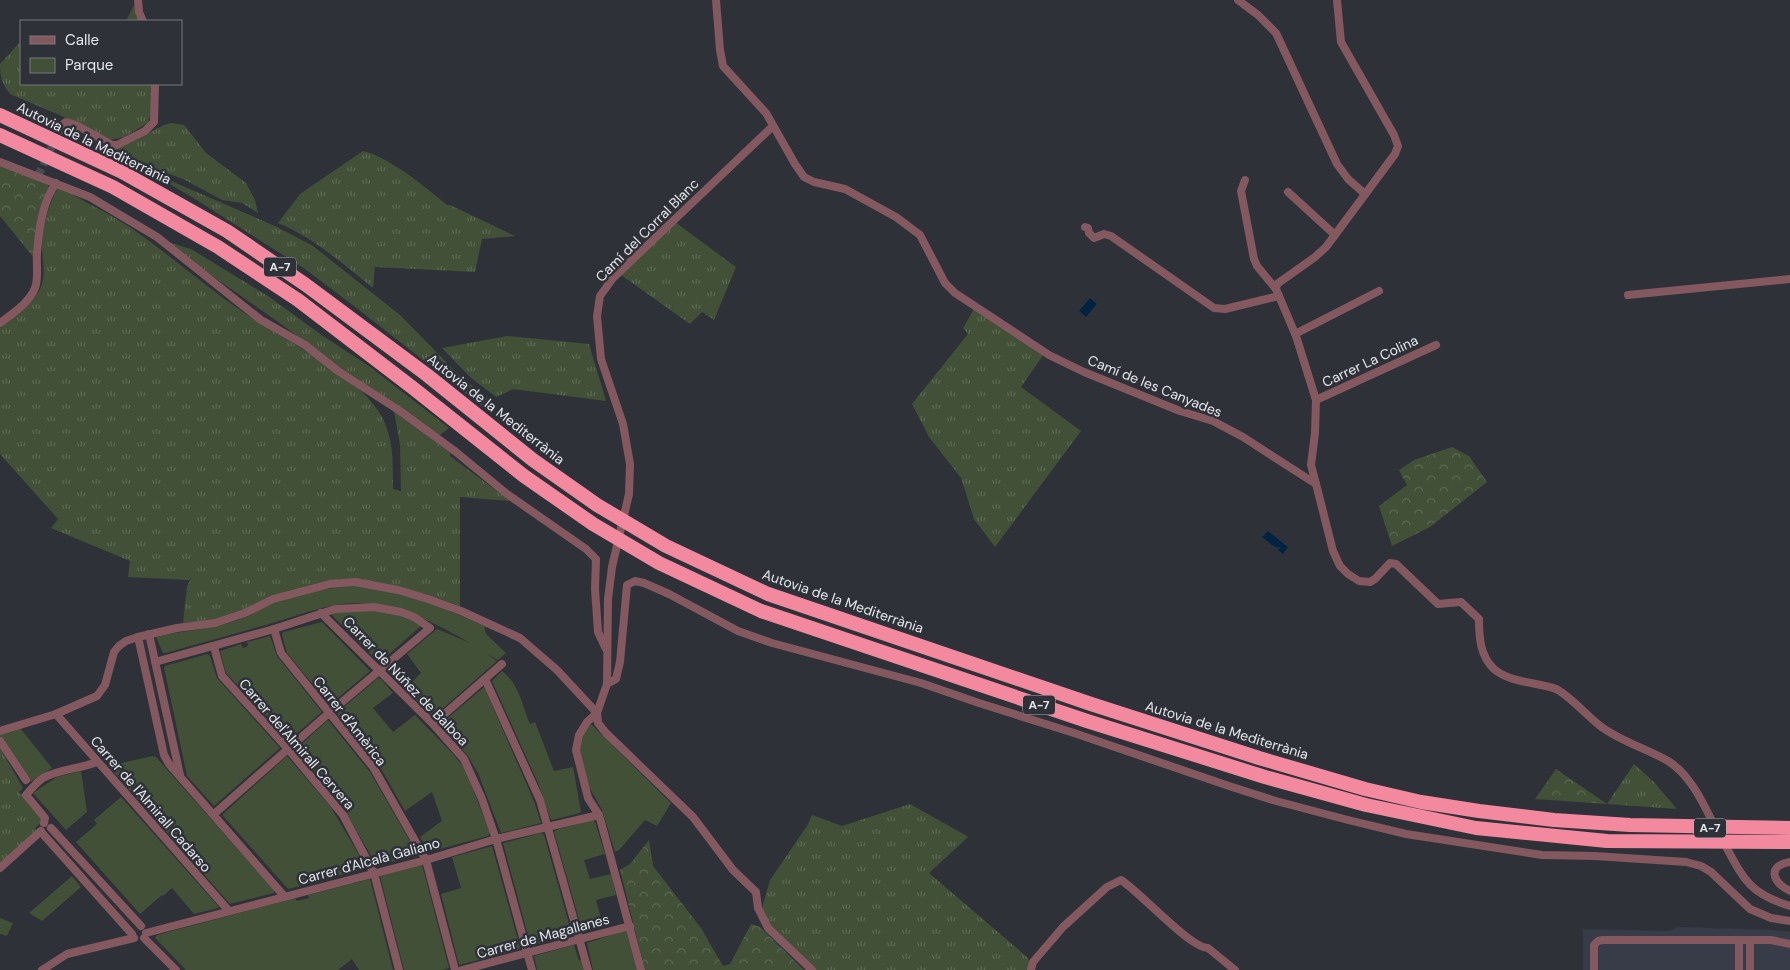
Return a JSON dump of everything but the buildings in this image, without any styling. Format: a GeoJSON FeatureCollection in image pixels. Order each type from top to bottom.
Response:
{"type":"FeatureCollection","features":[{"type":"Feature","properties":{"kind":"highway","name":"Autovia de la Mediterrània"},"geometry":{"type":"LineString","coordinates":[[0,115],[122,172],[227,232],[306,285],[427,375],[532,460],[597,505],[666,546],[768,594],[1091,704],[1260,758],[1365,789],[1421,802],[1554,820],[1630,825],[1790,828]]}},
{"type":"Feature","properties":{"kind":"highway","name":"A-7"},"geometry":{"type":"LineString","coordinates":[[0,135],[113,187],[218,247],[298,300],[524,476],[593,524],[659,563],[761,611],[1087,721],[1265,777],[1366,805],[1476,828],[1606,841],[1790,842]]}},
{"type":"Feature","properties":{"kind":"street"},"geometry":{"type":"LineString","coordinates":[[138,0],[139,12],[143,20]]}},
{"type":"Feature","properties":{"kind":"street","name":"Camí de les Canyades"},"geometry":{"type":"LineString","coordinates":[[716,0],[723,66],[766,113],[804,177],[814,182],[845,189],[896,217],[920,235],[944,284],[1013,333],[1049,355],[1084,372],[1180,411],[1213,421],[1243,437],[1316,484]]}},
{"type":"Feature","properties":{"kind":"street"},"geometry":{"type":"LineString","coordinates":[[1238,0],[1258,15],[1276,34],[1337,164],[1348,179],[1365,194]]}},
{"type":"Feature","properties":{"kind":"street"},"geometry":{"type":"LineString","coordinates":[[1337,0],[1341,42],[1394,135],[1398,146],[1395,154],[1320,253],[1276,284],[1296,334],[1316,400],[1312,464],[1333,551],[1340,566],[1348,574],[1363,582],[1370,582],[1390,563],[1396,564],[1438,604],[1460,602],[1479,619],[1479,636],[1484,654],[1487,661],[1496,670],[1509,677],[1557,690],[1602,727],[1623,741],[1668,761],[1681,772],[1700,799],[1748,883],[1759,894],[1790,906]]}},
{"type":"Feature","properties":{"kind":"street"},"geometry":{"type":"LineString","coordinates":[[62,125],[66,122],[76,125],[108,144],[117,145],[145,130],[154,122],[155,85]]}},
{"type":"Feature","properties":{"kind":"street","name":"Camí del Corral Blanc"},"geometry":{"type":"LineString","coordinates":[[607,684],[607,613],[612,567],[629,494],[630,464],[623,424],[601,358],[597,316],[600,296],[613,278],[773,126]]}},
{"type":"Feature","properties":{"kind":"street"},"geometry":{"type":"LineString","coordinates":[[0,162],[90,197],[157,237],[260,320],[304,345],[338,371],[400,411],[456,452],[507,494],[586,549],[596,558],[595,588],[598,632],[608,652]]}},
{"type":"Feature","properties":{"kind":"street"},"geometry":{"type":"LineString","coordinates":[[1245,180],[1241,191],[1254,259],[1257,266],[1278,293]]}},
{"type":"Feature","properties":{"kind":"street"},"geometry":{"type":"LineString","coordinates":[[0,323],[21,307],[35,288],[37,280],[37,252],[44,205],[56,183]]}},
{"type":"Feature","properties":{"kind":"street"},"geometry":{"type":"LineString","coordinates":[[1288,192],[1335,235]]}},
{"type":"Feature","properties":{"kind":"street"},"geometry":{"type":"LineString","coordinates":[[1085,227],[1088,228],[1089,233],[1094,238],[1104,234],[1111,236],[1214,308],[1225,310],[1278,293]]}},
{"type":"Feature","properties":{"kind":"street"},"geometry":{"type":"LineString","coordinates":[[1628,295],[1790,279]]}},
{"type":"Feature","properties":{"kind":"street"},"geometry":{"type":"LineString","coordinates":[[1296,334],[1379,291]]}},
{"type":"Feature","properties":{"kind":"street","name":"Carrer La Colina"},"geometry":{"type":"LineString","coordinates":[[1316,400],[1436,345]]}},
{"type":"Feature","properties":{"kind":"street"},"geometry":{"type":"LineString","coordinates":[[812,970],[768,928],[758,908],[756,892],[733,870],[693,817],[598,723],[597,713],[607,684],[616,679],[620,662],[627,585],[635,581],[669,594],[738,631],[772,643],[921,684],[1074,732],[1178,770],[1276,801],[1406,834],[1542,855],[1595,856],[1686,862],[1701,866],[1710,872],[1750,909],[1771,918],[1790,921]]}},
{"type":"Feature","properties":{"kind":"street"},"geometry":{"type":"LineString","coordinates":[[0,731],[56,714],[97,696],[105,685],[114,652],[119,646],[138,637],[194,625],[215,623],[245,613],[273,599],[330,584],[355,582],[375,584],[398,590],[461,611],[520,638],[557,670],[597,713]]}},
{"type":"Feature","properties":{"kind":"street"},"geometry":{"type":"LineString","coordinates":[[156,662],[274,629],[335,608],[374,607],[401,612],[414,617],[430,628],[214,814]]}},
{"type":"Feature","properties":{"kind":"street","name":"Carrer de Núñez de Balboa"},"geometry":{"type":"LineString","coordinates":[[321,613],[433,724],[464,759],[482,799],[496,839],[532,970]]}},
{"type":"Feature","properties":{"kind":"street","name":"Carrer d'Amèrica"},"geometry":{"type":"LineString","coordinates":[[274,629],[281,653],[373,767],[426,860],[455,970]]}},
{"type":"Feature","properties":{"kind":"street"},"geometry":{"type":"LineString","coordinates":[[149,634],[180,775]]}},
{"type":"Feature","properties":{"kind":"street"},"geometry":{"type":"LineString","coordinates":[[138,637],[164,755],[169,764],[284,896]]}},
{"type":"Feature","properties":{"kind":"street","name":"Carrer del'Almirall Cervera"},"geometry":{"type":"LineString","coordinates":[[214,646],[222,676],[288,749],[343,815],[374,873],[400,970]]}},
{"type":"Feature","properties":{"kind":"street"},"geometry":{"type":"LineString","coordinates":[[433,724],[502,664]]}},
{"type":"Feature","properties":{"kind":"street"},"geometry":{"type":"LineString","coordinates":[[485,679],[540,800],[588,970]]}},
{"type":"Feature","properties":{"kind":"street"},"geometry":{"type":"LineString","coordinates":[[597,713],[587,722],[579,735],[576,750],[588,798],[599,815],[641,970]]}},
{"type":"Feature","properties":{"kind":"street","name":"Carrer de l'Almirall Cadarso"},"geometry":{"type":"LineString","coordinates":[[56,714],[96,762],[228,910]]}},
{"type":"Feature","properties":{"kind":"street"},"geometry":{"type":"LineString","coordinates":[[0,741],[26,780]]}},
{"type":"Feature","properties":{"kind":"street"},"geometry":{"type":"LineString","coordinates":[[42,832],[48,833],[45,818],[26,794],[42,779],[58,772],[96,762]]}},
{"type":"Feature","properties":{"kind":"street","name":"Carrer d'Alcalà Galiano"},"geometry":{"type":"LineString","coordinates":[[133,936],[134,928],[144,932],[426,860],[496,839],[599,815]]}},
{"type":"Feature","properties":{"kind":"street"},"geometry":{"type":"LineString","coordinates":[[47,825],[176,970]]}},
{"type":"Feature","properties":{"kind":"street"},"geometry":{"type":"LineString","coordinates":[[0,868],[42,832]]}},
{"type":"Feature","properties":{"kind":"street"},"geometry":{"type":"LineString","coordinates":[[42,832],[133,936]]}},
{"type":"Feature","properties":{"kind":"street"},"geometry":{"type":"LineString","coordinates":[[1790,862],[1779,865],[1775,870],[1774,876],[1783,888],[1790,891]]}},
{"type":"Feature","properties":{"kind":"street"},"geometry":{"type":"LineString","coordinates":[[1030,970],[1033,962],[1063,927],[1107,887],[1121,880],[1186,936],[1204,948],[1208,948],[1235,970]]}},
{"type":"Feature","properties":{"kind":"street","name":"Carrer de Magallanes"},"geometry":{"type":"LineString","coordinates":[[462,970],[630,926]]}},
{"type":"Feature","properties":{"kind":"street","name":"Carrer d'Alcalà Galiano"},"geometry":{"type":"LineString","coordinates":[[42,970],[67,954],[133,936],[139,940],[144,932]]}},
{"type":"Feature","properties":{"kind":"street"},"geometry":{"type":"LineString","coordinates":[[1594,970],[1594,945],[1598,941],[1603,940],[1770,940],[1790,944]]}},
{"type":"Feature","properties":{"kind":"street"},"geometry":{"type":"LineString","coordinates":[[1740,940],[1740,970]]}},
{"type":"Feature","properties":{"kind":"street"},"geometry":{"type":"LineString","coordinates":[[1750,940],[1750,970]]}},
{"type":"Feature","properties":{"kind":"shaded area"},"geometry":{"type":"Polygon","coordinates":[[[1678,927],[1790,932],[1790,970],[1583,970],[1583,929],[1668,931],[1678,927]]]}},
{"type":"Feature","properties":{"kind":"green space"},"geometry":{"type":"Polygon","coordinates":[[[134,5],[140,20],[126,20],[134,5]]]}},
{"type":"Feature","properties":{"kind":"green space"},"geometry":{"type":"Polygon","coordinates":[[[20,42],[20,85],[153,85],[151,114],[148,123],[124,137],[111,140],[71,120],[10,94],[2,80],[0,64],[20,42]]]}},
{"type":"Feature","properties":{"kind":"green space"},"geometry":{"type":"Polygon","coordinates":[[[171,123],[184,125],[206,153],[246,183],[255,200],[258,213],[242,203],[222,200],[183,179],[129,160],[111,150],[171,123]]]}},
{"type":"Feature","properties":{"kind":"green space"},"geometry":{"type":"Polygon","coordinates":[[[363,151],[396,166],[447,205],[515,236],[482,239],[475,272],[375,267],[373,288],[316,244],[278,223],[300,194],[363,151]]]}},
{"type":"Feature","properties":{"kind":"green space"},"geometry":{"type":"Polygon","coordinates":[[[0,163],[48,185],[49,189],[34,258],[0,216],[0,163]]]}},
{"type":"Feature","properties":{"kind":"green space"},"geometry":{"type":"Polygon","coordinates":[[[146,170],[277,227],[313,246],[400,315],[456,372],[494,404],[483,407],[305,269],[146,170]]]}},
{"type":"Feature","properties":{"kind":"green space"},"geometry":{"type":"Polygon","coordinates":[[[59,186],[134,230],[243,312],[316,357],[352,383],[379,412],[388,430],[392,449],[393,489],[401,491],[400,445],[394,411],[510,501],[460,497],[460,606],[431,596],[360,579],[269,597],[227,618],[183,623],[187,586],[192,577],[189,580],[128,577],[130,561],[51,528],[58,519],[0,454],[0,328],[26,306],[42,285],[44,273],[42,241],[44,226],[59,186]]]}},
{"type":"Feature","properties":{"kind":"green space"},"geometry":{"type":"Polygon","coordinates":[[[675,222],[736,267],[714,320],[702,312],[690,324],[621,275],[675,222]]]}},
{"type":"Feature","properties":{"kind":"green space"},"geometry":{"type":"Polygon","coordinates":[[[161,240],[191,249],[268,296],[323,336],[369,366],[449,428],[436,438],[281,324],[161,240]]]}},
{"type":"Feature","properties":{"kind":"green space"},"geometry":{"type":"Polygon","coordinates":[[[974,309],[1044,354],[1021,387],[1081,431],[995,547],[974,519],[961,478],[929,437],[912,404],[968,334],[963,328],[974,309]]]}},
{"type":"Feature","properties":{"kind":"green space"},"geometry":{"type":"Polygon","coordinates":[[[507,336],[589,344],[606,401],[513,389],[496,397],[470,377],[442,348],[507,336]]]}},
{"type":"Feature","properties":{"kind":"green space"},"geometry":{"type":"Polygon","coordinates":[[[1452,447],[1469,456],[1487,482],[1430,527],[1392,546],[1379,506],[1407,485],[1399,470],[1414,460],[1452,447]]]}},
{"type":"Feature","properties":{"kind":"green space"},"geometry":{"type":"Polygon","coordinates":[[[359,586],[407,596],[484,626],[486,634],[506,653],[498,660],[487,654],[497,661],[433,717],[405,689],[421,673],[407,654],[437,629],[470,643],[431,622],[404,611],[375,604],[339,604],[166,653],[163,653],[156,637],[213,627],[235,621],[249,616],[269,604],[302,594],[325,589],[359,586]]]}},
{"type":"Feature","properties":{"kind":"green space"},"geometry":{"type":"Polygon","coordinates":[[[352,609],[398,614],[406,616],[422,625],[379,663],[331,614],[352,609]]]}},
{"type":"Feature","properties":{"kind":"green space"},"geometry":{"type":"Polygon","coordinates":[[[322,622],[370,671],[331,704],[328,703],[287,653],[282,635],[283,632],[322,622]]]}},
{"type":"Feature","properties":{"kind":"green space"},"geometry":{"type":"Polygon","coordinates":[[[270,636],[277,656],[322,712],[289,740],[226,673],[220,651],[241,644],[243,648],[248,646],[247,642],[270,636]]]}},
{"type":"Feature","properties":{"kind":"green space"},"geometry":{"type":"Polygon","coordinates":[[[207,654],[210,656],[217,678],[280,748],[214,806],[187,776],[164,668],[165,666],[207,654]]]}},
{"type":"Feature","properties":{"kind":"green space"},"geometry":{"type":"Polygon","coordinates":[[[502,671],[513,682],[530,724],[535,722],[554,771],[573,767],[580,813],[552,820],[550,818],[538,783],[492,681],[502,671]]]}},
{"type":"Feature","properties":{"kind":"green space"},"geometry":{"type":"Polygon","coordinates":[[[378,678],[393,693],[373,708],[393,732],[415,715],[454,755],[469,779],[490,833],[488,836],[429,852],[420,837],[442,821],[432,792],[405,811],[380,767],[338,715],[338,712],[378,678]]]}},
{"type":"Feature","properties":{"kind":"green space"},"geometry":{"type":"Polygon","coordinates":[[[484,687],[534,801],[541,823],[501,833],[478,773],[468,756],[441,726],[484,687]]]}},
{"type":"Feature","properties":{"kind":"green space"},"geometry":{"type":"Polygon","coordinates":[[[328,720],[370,772],[418,855],[377,866],[337,797],[295,750],[328,720]]]}},
{"type":"Feature","properties":{"kind":"green space"},"geometry":{"type":"Polygon","coordinates":[[[588,725],[592,725],[671,803],[657,826],[645,820],[619,850],[615,852],[602,810],[588,785],[580,749],[583,733],[588,725]]]}},
{"type":"Feature","properties":{"kind":"green space"},"geometry":{"type":"Polygon","coordinates":[[[20,728],[52,768],[31,782],[0,736],[0,734],[20,728]]]}},
{"type":"Feature","properties":{"kind":"green space"},"geometry":{"type":"Polygon","coordinates":[[[0,748],[23,788],[19,792],[44,820],[35,828],[37,831],[0,865],[0,748]]]}},
{"type":"Feature","properties":{"kind":"green space"},"geometry":{"type":"Polygon","coordinates":[[[153,756],[156,757],[274,890],[274,893],[230,904],[111,769],[112,765],[153,756]]]}},
{"type":"Feature","properties":{"kind":"green space"},"geometry":{"type":"Polygon","coordinates":[[[287,756],[330,806],[367,868],[288,889],[223,816],[287,756]]]}},
{"type":"Feature","properties":{"kind":"green space"},"geometry":{"type":"Polygon","coordinates":[[[1634,764],[1653,781],[1677,809],[1607,804],[1634,764]]]}},
{"type":"Feature","properties":{"kind":"green space"},"geometry":{"type":"Polygon","coordinates":[[[1556,769],[1607,804],[1535,799],[1556,769]]]}},
{"type":"Feature","properties":{"kind":"green space"},"geometry":{"type":"Polygon","coordinates":[[[81,771],[87,812],[66,830],[33,793],[57,777],[81,771]]]}},
{"type":"Feature","properties":{"kind":"green space"},"geometry":{"type":"Polygon","coordinates":[[[121,797],[218,908],[194,914],[172,888],[140,914],[76,842],[97,824],[94,820],[121,797]]]}},
{"type":"Feature","properties":{"kind":"green space"},"geometry":{"type":"Polygon","coordinates":[[[910,804],[968,837],[929,873],[1027,957],[1031,963],[1028,970],[816,970],[767,923],[762,908],[770,880],[807,826],[812,815],[842,826],[910,804]]]}},
{"type":"Feature","properties":{"kind":"green space"},"geometry":{"type":"Polygon","coordinates":[[[593,820],[605,854],[584,860],[590,879],[611,874],[616,895],[596,900],[603,926],[584,931],[582,930],[554,832],[593,820]]]}},
{"type":"Feature","properties":{"kind":"green space"},"geometry":{"type":"Polygon","coordinates":[[[541,833],[544,835],[572,934],[533,945],[530,943],[503,843],[541,833]]]}},
{"type":"Feature","properties":{"kind":"green space"},"geometry":{"type":"Polygon","coordinates":[[[649,840],[653,866],[701,928],[723,966],[730,964],[751,924],[760,927],[804,970],[645,970],[620,870],[630,864],[649,840]]]}},
{"type":"Feature","properties":{"kind":"green space"},"geometry":{"type":"Polygon","coordinates":[[[492,846],[520,947],[518,950],[459,965],[441,894],[461,888],[452,857],[492,846]]]}},
{"type":"Feature","properties":{"kind":"green space"},"geometry":{"type":"Polygon","coordinates":[[[422,864],[449,968],[442,970],[404,970],[380,876],[422,864]]]}},
{"type":"Feature","properties":{"kind":"green space"},"geometry":{"type":"Polygon","coordinates":[[[72,876],[81,887],[42,921],[29,913],[72,876]]]}},
{"type":"Feature","properties":{"kind":"green space"},"geometry":{"type":"Polygon","coordinates":[[[370,879],[393,970],[359,970],[352,959],[338,970],[186,970],[155,938],[157,935],[295,898],[297,901],[309,898],[308,895],[370,879]]]}},
{"type":"Feature","properties":{"kind":"green space"},"geometry":{"type":"Polygon","coordinates":[[[0,918],[13,923],[7,936],[0,934],[0,918]]]}},
{"type":"Feature","properties":{"kind":"green space"},"geometry":{"type":"Polygon","coordinates":[[[626,930],[637,970],[593,970],[587,943],[626,930]]]}},
{"type":"Feature","properties":{"kind":"green space"},"geometry":{"type":"Polygon","coordinates":[[[574,945],[579,961],[583,959],[586,970],[537,970],[534,956],[574,945]]]}},
{"type":"Feature","properties":{"kind":"water"},"geometry":{"type":"Polygon","coordinates":[[[1090,298],[1097,304],[1086,317],[1079,311],[1090,298]]]}},
{"type":"Feature","properties":{"kind":"water"},"geometry":{"type":"Polygon","coordinates":[[[1268,531],[1288,547],[1283,554],[1262,537],[1268,531]]]}},
{"type":"Feature","properties":{"kind":"tunnel"},"geometry":{"type":"LineString","coordinates":[[38,176],[62,125]]}}]}
